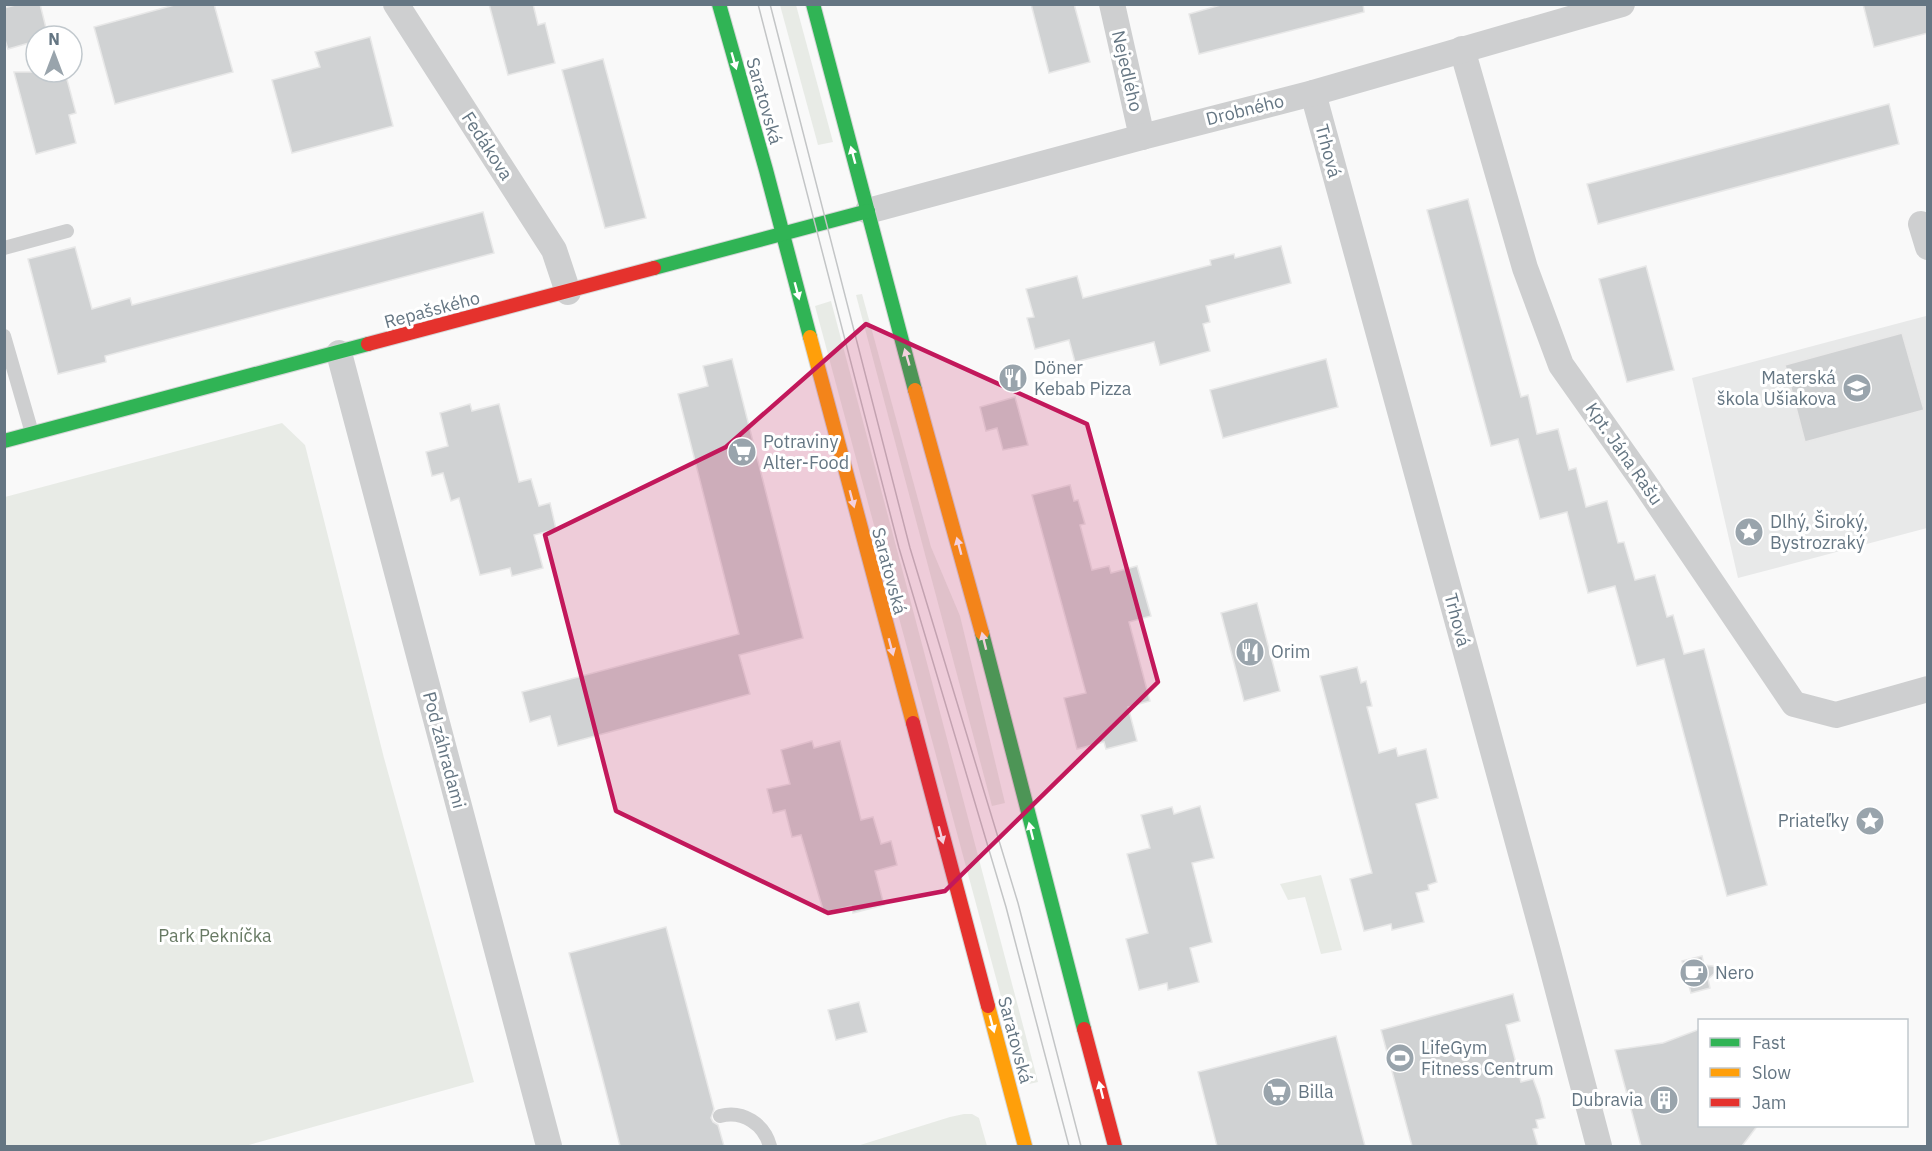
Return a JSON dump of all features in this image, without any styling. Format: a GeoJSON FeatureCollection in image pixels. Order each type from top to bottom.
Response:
{"type":"FeatureCollection","features":[{"type":"Feature","properties":{"kind":"main road","name":"Saratovská"},"geometry":{"type":"LineString","coordinates":[[719,4],[766,170],[1025,1146]]}},
{"type":"Feature","properties":{"kind":"main road"},"geometry":{"type":"LineString","coordinates":[[813,4],[956,537],[1115,1146]]}},
{"type":"Feature","properties":{"kind":"main road","name":"Repašského"},"geometry":{"type":"LineString","coordinates":[[4,441],[868,212]]}},
{"type":"Feature","properties":{"kind":"street","name":"Fedákova"},"geometry":{"type":"LineString","coordinates":[[396,4],[554,250],[568,292]]}},
{"type":"Feature","properties":{"kind":"street","name":"Nejedlého"},"geometry":{"type":"LineString","coordinates":[[1112,4],[1142,137]]}},
{"type":"Feature","properties":{"kind":"street","name":"Drobného"},"geometry":{"type":"LineString","coordinates":[[868,212],[1313,93],[1622,4]]}},
{"type":"Feature","properties":{"kind":"street","name":"Kpt. Jána Rašu"},"geometry":{"type":"LineString","coordinates":[[1462,49],[1525,268],[1561,365],[1650,490],[1794,704],[1836,715],[1928,689]]}},
{"type":"Feature","properties":{"kind":"street","name":"Trhová"},"geometry":{"type":"LineString","coordinates":[[1313,93],[1599,1146]]}},
{"type":"Feature","properties":{"kind":"street","name":"Pod záhradami"},"geometry":{"type":"LineString","coordinates":[[339,353],[549,1146]]}},
{"type":"Feature","properties":{"kind":"lane"},"geometry":{"type":"LineString","coordinates":[[4,248],[67,231]]}},
{"type":"Feature","properties":{"kind":"lane"},"geometry":{"type":"LineString","coordinates":[[4,336],[32,433]]}},
{"type":"Feature","properties":{"kind":"lane"},"geometry":{"type":"LineString","coordinates":[[720,1116],[731,1113],[754,1120],[768,1137],[770,1146]]}},
{"type":"Feature","properties":{"kind":"highlighted area"},"geometry":{"type":"Polygon","coordinates":[[[866,324],[1087,424],[1158,682],[945,891],[828,913],[616,811],[545,535],[726,447],[866,324]]]}},
{"type":"Feature","properties":{"kind":"shaded area"},"geometry":{"type":"Polygon","coordinates":[[[1926,316],[1928,322],[1927,528],[1738,578],[1692,378],[1926,316]]]}},
{"type":"Feature","properties":{"kind":"green space"},"geometry":{"type":"Polygon","coordinates":[[[780,5],[796,5],[833,142],[818,145],[780,5]]]}},
{"type":"Feature","properties":{"kind":"green space"},"geometry":{"type":"Polygon","coordinates":[[[862,294],[931,547],[960,616],[1005,803],[992,806],[856,295],[862,294]]]}},
{"type":"Feature","properties":{"kind":"green space"},"geometry":{"type":"Polygon","coordinates":[[[831,301],[1038,1082],[1029,1084],[1024,1082],[815,306],[831,301]]]}},
{"type":"Feature","properties":{"kind":"green space","name":"Park Pekníčka"},"geometry":{"type":"Polygon","coordinates":[[[282,423],[305,445],[384,758],[474,1082],[245,1146],[5,1146],[5,497],[282,423]]]}},
{"type":"Feature","properties":{"kind":"green space"},"geometry":{"type":"Polygon","coordinates":[[[1321,875],[1342,950],[1321,954],[1305,897],[1288,900],[1280,884],[1321,875]]]}},
{"type":"Feature","properties":{"kind":"green space"},"geometry":{"type":"Polygon","coordinates":[[[972,1114],[979,1118],[987,1146],[857,1146],[950,1117],[972,1114]]]}},
{"type":"Feature","properties":{"kind":"building"},"geometry":{"type":"Polygon","coordinates":[[[19,4],[40,4],[45,24],[24,24],[24,44],[8,49],[4,37],[4,8],[19,4]]]}},
{"type":"Feature","properties":{"kind":"building"},"geometry":{"type":"Polygon","coordinates":[[[178,4],[214,4],[233,72],[115,104],[94,27],[178,4]]]}},
{"type":"Feature","properties":{"kind":"building"},"geometry":{"type":"Polygon","coordinates":[[[489,4],[533,4],[538,25],[545,23],[555,63],[508,75],[489,4]]]}},
{"type":"Feature","properties":{"kind":"building"},"geometry":{"type":"Polygon","coordinates":[[[1031,4],[1074,4],[1090,62],[1049,73],[1031,4]]]}},
{"type":"Feature","properties":{"kind":"building"},"geometry":{"type":"Polygon","coordinates":[[[1224,4],[1363,4],[1364,12],[1199,54],[1189,14],[1224,4]]]}},
{"type":"Feature","properties":{"kind":"building"},"geometry":{"type":"Polygon","coordinates":[[[1863,4],[1928,4],[1928,33],[1874,47],[1863,4]]]}},
{"type":"Feature","properties":{"kind":"building"},"geometry":{"type":"Polygon","coordinates":[[[370,37],[393,126],[292,153],[272,80],[320,67],[315,52],[370,37]]]}},
{"type":"Feature","properties":{"kind":"building"},"geometry":{"type":"Polygon","coordinates":[[[603,59],[646,218],[605,228],[562,70],[603,59]]]}},
{"type":"Feature","properties":{"kind":"building"},"geometry":{"type":"Polygon","coordinates":[[[14,72],[24,72],[24,84],[68,84],[76,113],[69,115],[76,143],[36,154],[14,72]]]}},
{"type":"Feature","properties":{"kind":"building"},"geometry":{"type":"Polygon","coordinates":[[[1889,104],[1899,144],[1598,224],[1587,184],[1889,104]]]}},
{"type":"Feature","properties":{"kind":"building"},"geometry":{"type":"Polygon","coordinates":[[[1468,199],[1521,397],[1528,395],[1537,434],[1558,429],[1569,470],[1576,468],[1586,507],[1607,501],[1618,543],[1624,542],[1635,580],[1655,575],[1667,617],[1673,615],[1684,654],[1704,649],[1767,885],[1727,896],[1664,659],[1637,666],[1615,586],[1588,593],[1567,512],[1540,519],[1518,439],[1491,446],[1427,210],[1468,199]]]}},
{"type":"Feature","properties":{"kind":"building"},"geometry":{"type":"Polygon","coordinates":[[[483,212],[494,253],[105,356],[106,362],[58,374],[28,259],[75,247],[92,309],[130,298],[132,305],[483,212]]]}},
{"type":"Feature","properties":{"kind":"building"},"geometry":{"type":"Polygon","coordinates":[[[1281,246],[1291,283],[1206,306],[1210,322],[1203,324],[1210,351],[1160,365],[1154,342],[1075,362],[1069,340],[1035,349],[1027,318],[1034,317],[1026,289],[1077,276],[1083,298],[1211,265],[1210,260],[1234,254],[1235,258],[1281,246]]]}},
{"type":"Feature","properties":{"kind":"building"},"geometry":{"type":"Polygon","coordinates":[[[1646,266],[1674,370],[1627,382],[1599,279],[1646,266]]]}},
{"type":"Feature","properties":{"kind":"building","name":"Materská škola Ušiakova"},"geometry":{"type":"Polygon","coordinates":[[[1902,333],[1924,410],[1805,442],[1785,365],[1902,333]]]}},
{"type":"Feature","properties":{"kind":"building"},"geometry":{"type":"Polygon","coordinates":[[[732,359],[803,638],[739,655],[750,694],[558,746],[550,716],[530,722],[522,692],[739,634],[678,394],[708,386],[703,366],[732,359]]]}},
{"type":"Feature","properties":{"kind":"building"},"geometry":{"type":"Polygon","coordinates":[[[1326,359],[1338,407],[1223,438],[1210,390],[1326,359]]]}},
{"type":"Feature","properties":{"kind":"building"},"geometry":{"type":"Polygon","coordinates":[[[1015,397],[1028,445],[1003,450],[997,428],[986,431],[980,407],[1015,397]]]}},
{"type":"Feature","properties":{"kind":"building"},"geometry":{"type":"Polygon","coordinates":[[[470,404],[472,411],[499,404],[519,482],[531,479],[539,506],[550,503],[556,529],[534,535],[543,568],[512,576],[510,568],[480,575],[459,498],[451,501],[443,473],[432,476],[426,452],[448,446],[440,413],[470,404]]]}},
{"type":"Feature","properties":{"kind":"building"},"geometry":{"type":"Polygon","coordinates":[[[1070,485],[1074,501],[1078,500],[1085,524],[1080,525],[1092,570],[1109,566],[1111,573],[1137,566],[1151,616],[1129,622],[1150,701],[1128,707],[1137,741],[1106,749],[1104,742],[1077,749],[1064,698],[1086,693],[1032,495],[1070,485]]]}},
{"type":"Feature","properties":{"kind":"building","name":"Orim"},"geometry":{"type":"Polygon","coordinates":[[[1257,603],[1280,691],[1244,701],[1221,613],[1257,603]]]}},
{"type":"Feature","properties":{"kind":"building"},"geometry":{"type":"Polygon","coordinates":[[[1357,667],[1361,683],[1366,681],[1372,706],[1367,707],[1379,753],[1396,748],[1398,756],[1426,749],[1438,798],[1416,804],[1437,882],[1428,885],[1429,890],[1416,893],[1424,922],[1392,930],[1391,924],[1364,931],[1350,879],[1372,873],[1320,676],[1357,667]]]}},
{"type":"Feature","properties":{"kind":"building"},"geometry":{"type":"Polygon","coordinates":[[[812,741],[814,748],[840,741],[861,820],[873,817],[881,844],[891,841],[897,865],[875,871],[884,905],[853,913],[851,906],[824,913],[801,835],[792,837],[785,810],[773,813],[767,789],[790,784],[781,750],[812,741]]]}},
{"type":"Feature","properties":{"kind":"building"},"geometry":{"type":"Polygon","coordinates":[[[1200,806],[1214,858],[1192,863],[1212,942],[1190,948],[1199,982],[1168,990],[1167,983],[1139,990],[1126,939],[1148,933],[1127,854],[1150,848],[1141,815],[1172,807],[1174,814],[1200,806]]]}},
{"type":"Feature","properties":{"kind":"building"},"geometry":{"type":"Polygon","coordinates":[[[666,927],[714,1109],[711,1118],[718,1125],[724,1146],[620,1146],[569,953],[666,927]]]}},
{"type":"Feature","properties":{"kind":"building"},"geometry":{"type":"Polygon","coordinates":[[[1702,956],[1704,965],[1722,967],[1708,979],[1710,988],[1691,993],[1682,961],[1702,956]]]}},
{"type":"Feature","properties":{"kind":"building"},"geometry":{"type":"Polygon","coordinates":[[[1513,994],[1520,1021],[1506,1025],[1521,1082],[1533,1079],[1540,1098],[1545,1118],[1536,1120],[1538,1128],[1533,1129],[1538,1146],[1412,1146],[1381,1030],[1513,994]]]}},
{"type":"Feature","properties":{"kind":"building"},"geometry":{"type":"Polygon","coordinates":[[[859,1002],[867,1032],[836,1040],[828,1010],[859,1002]]]}},
{"type":"Feature","properties":{"kind":"building","name":"Dubravia"},"geometry":{"type":"Polygon","coordinates":[[[1698,1030],[1698,1127],[1756,1127],[1742,1146],[1641,1146],[1615,1050],[1663,1043],[1698,1030]]]}},
{"type":"Feature","properties":{"kind":"building","name":"Billa"},"geometry":{"type":"Polygon","coordinates":[[[1336,1036],[1365,1146],[1217,1146],[1198,1072],[1336,1036]]]}},
{"type":"Feature","properties":{"kind":"tram line"},"geometry":{"type":"LineString","coordinates":[[758,4],[899,548],[1006,907],[1069,1146]]}},
{"type":"Feature","properties":{"kind":"tram line"},"geometry":{"type":"LineString","coordinates":[[770,4],[910,548],[1018,903],[1081,1146]]}},
{"type":"Feature","properties":{"kind":"traffic: fast"},"geometry":{"type":"LineString","coordinates":[[719,4],[810,337]]}},
{"type":"Feature","properties":{"kind":"traffic: fast"},"geometry":{"type":"LineString","coordinates":[[813,4],[915,390]]}},
{"type":"Feature","properties":{"kind":"traffic: fast"},"geometry":{"type":"LineString","coordinates":[[654,268],[868,211]]}},
{"type":"Feature","properties":{"kind":"traffic: fast"},"geometry":{"type":"LineString","coordinates":[[4,441],[368,344]]}},
{"type":"Feature","properties":{"kind":"traffic: fast"},"geometry":{"type":"LineString","coordinates":[[982,633],[1084,1029]]}},
{"type":"Feature","properties":{"kind":"traffic: slow"},"geometry":{"type":"LineString","coordinates":[[810,337],[913,723]]}},
{"type":"Feature","properties":{"kind":"traffic: slow"},"geometry":{"type":"LineString","coordinates":[[915,390],[982,633]]}},
{"type":"Feature","properties":{"kind":"traffic: slow"},"geometry":{"type":"LineString","coordinates":[[988,1006],[1025,1146]]}},
{"type":"Feature","properties":{"kind":"traffic: jam"},"geometry":{"type":"LineString","coordinates":[[368,344],[654,268]]}},
{"type":"Feature","properties":{"kind":"traffic: jam"},"geometry":{"type":"LineString","coordinates":[[913,723],[988,1006]]}},
{"type":"Feature","properties":{"kind":"traffic: jam"},"geometry":{"type":"LineString","coordinates":[[1084,1029],[1115,1146]]}},
{"type":"Feature","properties":{"kind":"place","name":"Döner Kebab Pizza"},"geometry":{"type":"Point","coordinates":[1013,378]}},
{"type":"Feature","properties":{"kind":"place","name":"Materská škola Ušiakova"},"geometry":{"type":"Point","coordinates":[1857,388]}},
{"type":"Feature","properties":{"kind":"place","name":"Potraviny Alter-Food"},"geometry":{"type":"Point","coordinates":[742,452]}},
{"type":"Feature","properties":{"kind":"place","name":"Dlhý, Široký, Bystrozraký"},"geometry":{"type":"Point","coordinates":[1749,532]}},
{"type":"Feature","properties":{"kind":"place","name":"Orim"},"geometry":{"type":"Point","coordinates":[1250,652]}},
{"type":"Feature","properties":{"kind":"place","name":"Priateľky"},"geometry":{"type":"Point","coordinates":[1870,821]}},
{"type":"Feature","properties":{"kind":"place","name":"Nero"},"geometry":{"type":"Point","coordinates":[1694,973]}},
{"type":"Feature","properties":{"kind":"place","name":"LifeGym Fitness Centrum"},"geometry":{"type":"Point","coordinates":[1400,1058]}},
{"type":"Feature","properties":{"kind":"place","name":"Billa"},"geometry":{"type":"Point","coordinates":[1277,1092]}},
{"type":"Feature","properties":{"kind":"place","name":"Dubravia"},"geometry":{"type":"Point","coordinates":[1664,1100]}}]}
